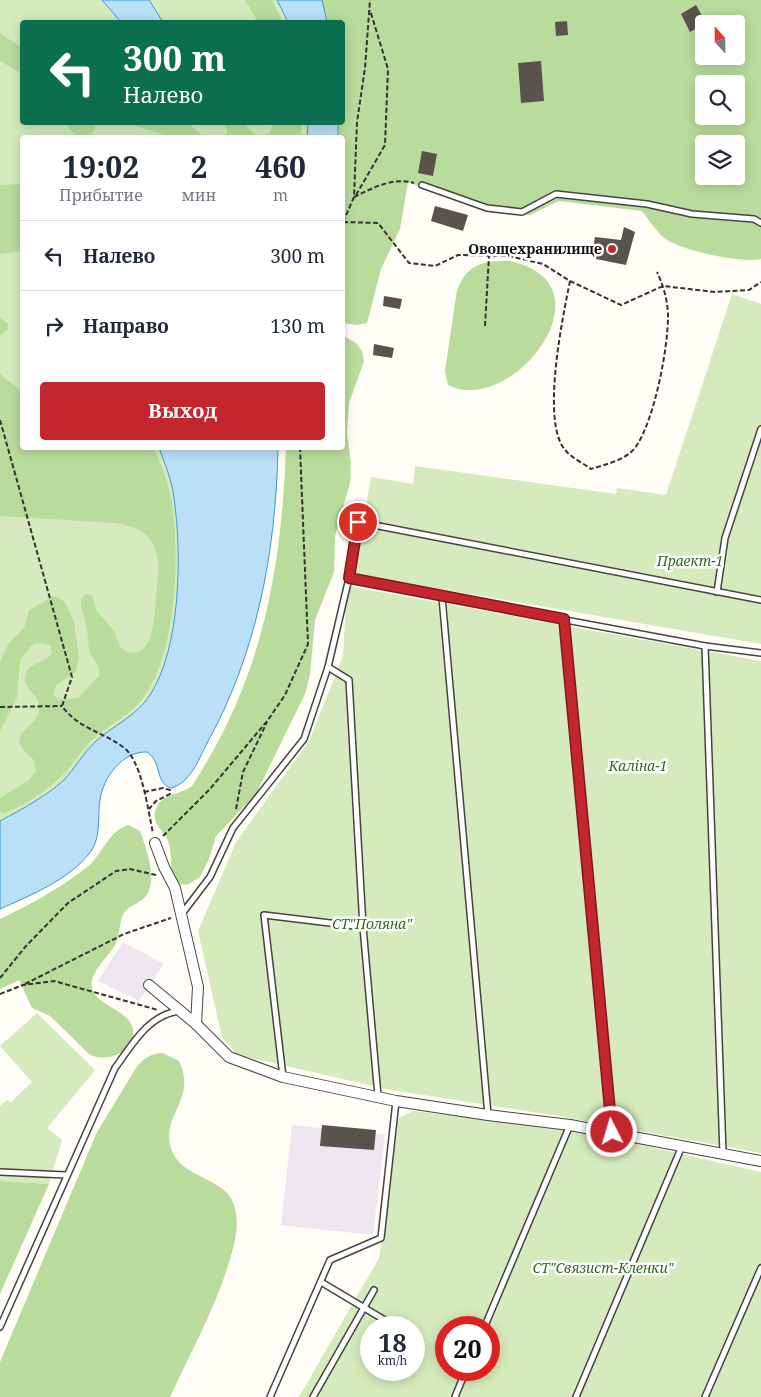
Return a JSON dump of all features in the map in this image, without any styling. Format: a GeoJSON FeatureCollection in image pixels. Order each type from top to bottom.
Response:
{"type":"FeatureCollection","features":[{"type":"Feature","properties":{"kind":"street"},"geometry":{"type":"LineString","coordinates":[[156,843],[164,867],[172,882],[198,987],[196,1024]]}},
{"type":"Feature","properties":{"kind":"street"},"geometry":{"type":"LineString","coordinates":[[150,985],[182,1010],[229,1057],[283,1078],[396,1101],[488,1115],[570,1124],[761,1161]]}},
{"type":"Feature","properties":{"kind":"lane"},"geometry":{"type":"LineString","coordinates":[[422,185],[487,208],[522,212],[556,194],[647,204],[692,214],[754,219],[761,223]]}},
{"type":"Feature","properties":{"kind":"lane"},"geometry":{"type":"LineString","coordinates":[[717,592],[725,538],[761,428]]}},
{"type":"Feature","properties":{"kind":"lane"},"geometry":{"type":"LineString","coordinates":[[181,915],[210,877],[233,828],[304,738],[328,667],[349,578],[358,522],[761,600]]}},
{"type":"Feature","properties":{"kind":"lane"},"geometry":{"type":"LineString","coordinates":[[349,578],[442,598],[705,646],[761,653]]}},
{"type":"Feature","properties":{"kind":"lane"},"geometry":{"type":"LineString","coordinates":[[442,598],[488,1115]]}},
{"type":"Feature","properties":{"kind":"lane"},"geometry":{"type":"LineString","coordinates":[[564,619],[612,1132]]}},
{"type":"Feature","properties":{"kind":"lane"},"geometry":{"type":"LineString","coordinates":[[705,646],[723,1154]]}},
{"type":"Feature","properties":{"kind":"lane"},"geometry":{"type":"LineString","coordinates":[[328,667],[349,680],[363,927],[378,1096]]}},
{"type":"Feature","properties":{"kind":"lane"},"geometry":{"type":"LineString","coordinates":[[283,1078],[264,915],[363,927]]}},
{"type":"Feature","properties":{"kind":"lane"},"geometry":{"type":"LineString","coordinates":[[0,1327],[115,1068],[143,1030],[168,1012],[182,1010]]}},
{"type":"Feature","properties":{"kind":"lane"},"geometry":{"type":"LineString","coordinates":[[270,1397],[330,1260],[381,1238],[396,1101]]}},
{"type":"Feature","properties":{"kind":"lane"},"geometry":{"type":"LineString","coordinates":[[489,1316],[570,1124]]}},
{"type":"Feature","properties":{"kind":"lane"},"geometry":{"type":"LineString","coordinates":[[576,1397],[682,1146]]}},
{"type":"Feature","properties":{"kind":"lane"},"geometry":{"type":"LineString","coordinates":[[0,1172],[66,1175]]}},
{"type":"Feature","properties":{"kind":"lane"},"geometry":{"type":"LineString","coordinates":[[705,1397],[761,1268]]}},
{"type":"Feature","properties":{"kind":"lane"},"geometry":{"type":"LineString","coordinates":[[321,1282],[378,1316]]}},
{"type":"Feature","properties":{"kind":"lane"},"geometry":{"type":"LineString","coordinates":[[313,1397],[374,1290]]}},
{"type":"Feature","properties":{"kind":"lane"},"geometry":{"type":"LineString","coordinates":[[455,1397],[462,1381]]}},
{"type":"Feature","properties":{"kind":"path"},"geometry":{"type":"LineString","coordinates":[[354,197],[357,122],[365,68],[370,0]]}},
{"type":"Feature","properties":{"kind":"path"},"geometry":{"type":"LineString","coordinates":[[345,217],[354,197],[385,145],[388,69],[370,9]]}},
{"type":"Feature","properties":{"kind":"path"},"geometry":{"type":"LineString","coordinates":[[354,197],[382,184],[404,180],[422,185]]}},
{"type":"Feature","properties":{"kind":"path"},"geometry":{"type":"LineString","coordinates":[[345,222],[378,223],[409,263],[435,266],[458,255],[510,256],[542,264],[570,281],[620,305],[663,286],[715,292],[749,290],[761,282]]}},
{"type":"Feature","properties":{"kind":"path"},"geometry":{"type":"LineString","coordinates":[[485,326],[489,256]]}},
{"type":"Feature","properties":{"kind":"path"},"geometry":{"type":"LineString","coordinates":[[570,281],[560,338],[553,411],[565,450],[591,468],[619,460],[637,446],[644,429],[665,352],[668,314],[663,286],[657,272]]}},
{"type":"Feature","properties":{"kind":"path"},"geometry":{"type":"LineString","coordinates":[[0,420],[72,677],[62,706]]}},
{"type":"Feature","properties":{"kind":"path"},"geometry":{"type":"LineString","coordinates":[[156,843],[210,789],[268,720],[285,694],[308,644],[300,450]]}},
{"type":"Feature","properties":{"kind":"path"},"geometry":{"type":"LineString","coordinates":[[0,707],[62,706]]}},
{"type":"Feature","properties":{"kind":"path"},"geometry":{"type":"LineString","coordinates":[[62,706],[73,720],[124,747],[135,763],[156,843]]}},
{"type":"Feature","properties":{"kind":"path"},"geometry":{"type":"LineString","coordinates":[[236,810],[243,772],[268,720]]}},
{"type":"Feature","properties":{"kind":"path"},"geometry":{"type":"LineString","coordinates":[[144,792],[163,788],[170,790],[170,794],[156,801],[148,810]]}},
{"type":"Feature","properties":{"kind":"path"},"geometry":{"type":"LineString","coordinates":[[0,978],[26,946],[68,903],[116,871],[137,870],[172,882]]}},
{"type":"Feature","properties":{"kind":"path"},"geometry":{"type":"LineString","coordinates":[[0,994],[23,985],[124,934],[181,915]]}},
{"type":"Feature","properties":{"kind":"path"},"geometry":{"type":"LineString","coordinates":[[23,985],[54,982],[168,1012]]}},
{"type":"Feature","properties":{"kind":"shaded area"},"geometry":{"type":"Polygon","coordinates":[[[123,942],[164,964],[139,1001],[98,981],[123,942]]]}},
{"type":"Feature","properties":{"kind":"shaded area"},"geometry":{"type":"Polygon","coordinates":[[[292,1125],[385,1135],[373,1235],[281,1225],[292,1125]]]}},
{"type":"Feature","properties":{"kind":"green space"},"geometry":{"type":"Polygon","coordinates":[[[0,0],[277,0],[287,20],[20,20],[20,125],[308,125],[307,135],[20,135],[20,450],[160,450],[173,492],[177,521],[178,572],[177,600],[168,652],[160,675],[150,695],[131,715],[95,742],[57,786],[0,821],[0,0]]]}},
{"type":"Feature","properties":{"kind":"green space"},"geometry":{"type":"Polygon","coordinates":[[[245,0],[272,0],[282,20],[257,20],[245,0]]]}},
{"type":"Feature","properties":{"kind":"green space"},"geometry":{"type":"Polygon","coordinates":[[[322,0],[761,0],[761,259],[740,260],[726,258],[672,243],[655,229],[642,211],[559,201],[530,215],[496,213],[470,206],[408,182],[400,229],[381,269],[367,323],[357,325],[345,323],[345,135],[338,135],[338,125],[345,125],[345,20],[327,20],[322,0]]]}},
{"type":"Feature","properties":{"kind":"green space"},"geometry":{"type":"Polygon","coordinates":[[[0,33],[20,47],[20,73],[0,61],[0,33]]]}},
{"type":"Feature","properties":{"kind":"green space"},"geometry":{"type":"Polygon","coordinates":[[[67,125],[95,125],[90,135],[76,135],[67,125]]]}},
{"type":"Feature","properties":{"kind":"green space"},"geometry":{"type":"Polygon","coordinates":[[[134,125],[190,125],[202,135],[164,135],[134,125]]]}},
{"type":"Feature","properties":{"kind":"green space"},"geometry":{"type":"Polygon","coordinates":[[[224,125],[246,125],[249,130],[259,135],[227,135],[227,129],[224,125]]]}},
{"type":"Feature","properties":{"kind":"green space"},"geometry":{"type":"Polygon","coordinates":[[[272,125],[302,125],[300,135],[266,135],[270,133],[272,125]]]}},
{"type":"Feature","properties":{"kind":"green space"},"geometry":{"type":"Polygon","coordinates":[[[20,184],[20,251],[0,254],[0,185],[20,184]]]}},
{"type":"Feature","properties":{"kind":"green space"},"geometry":{"type":"Polygon","coordinates":[[[510,261],[540,274],[554,295],[554,319],[542,344],[523,366],[499,383],[473,390],[448,385],[445,371],[457,290],[461,281],[477,265],[510,261]]]}},
{"type":"Feature","properties":{"kind":"green space","name":"Праект-1"},"geometry":{"type":"Polygon","coordinates":[[[732,294],[761,304],[761,644],[354,574],[371,477],[413,484],[415,466],[616,494],[617,488],[666,495],[732,294]]]}},
{"type":"Feature","properties":{"kind":"green space"},"geometry":{"type":"Polygon","coordinates":[[[0,317],[8,324],[8,329],[0,336],[0,317]]]}},
{"type":"Feature","properties":{"kind":"green space"},"geometry":{"type":"Polygon","coordinates":[[[345,337],[356,343],[362,351],[364,361],[349,403],[347,433],[351,463],[350,483],[335,536],[334,572],[315,620],[310,675],[305,694],[256,794],[216,836],[209,859],[200,877],[187,885],[180,884],[173,875],[170,846],[156,821],[155,811],[163,799],[192,786],[216,746],[236,705],[251,665],[273,582],[286,450],[345,450],[345,337]]]}},
{"type":"Feature","properties":{"kind":"green space"},"geometry":{"type":"Polygon","coordinates":[[[0,374],[20,390],[20,450],[155,450],[169,488],[172,502],[176,549],[173,603],[169,630],[163,656],[154,679],[143,698],[130,711],[95,738],[66,772],[49,787],[27,802],[4,813],[0,812],[0,798],[29,780],[36,771],[34,760],[24,751],[19,742],[23,732],[36,718],[39,706],[38,701],[25,681],[25,676],[33,665],[46,659],[52,653],[50,645],[37,643],[31,646],[20,660],[17,697],[0,731],[0,662],[8,644],[24,628],[29,610],[54,596],[65,602],[74,622],[79,659],[75,673],[56,685],[53,694],[58,700],[78,698],[99,676],[99,668],[89,651],[81,600],[85,594],[92,595],[97,611],[114,631],[121,648],[132,653],[140,651],[146,646],[153,627],[158,570],[155,548],[150,539],[142,532],[131,527],[115,523],[0,516],[0,374]]]}},
{"type":"Feature","properties":{"kind":"green space"},"geometry":{"type":"Polygon","coordinates":[[[347,586],[761,661],[761,1153],[552,1115],[391,1090],[237,1055],[222,1037],[198,931],[236,842],[309,741],[343,656],[347,586]]]}},
{"type":"Feature","properties":{"kind":"green space"},"geometry":{"type":"Polygon","coordinates":[[[128,825],[140,831],[150,865],[151,883],[145,897],[124,913],[117,941],[96,971],[92,980],[92,988],[95,995],[128,1020],[134,1035],[132,1042],[121,1053],[114,1056],[97,1057],[90,1055],[50,1016],[32,1008],[19,980],[0,989],[0,919],[44,896],[86,868],[97,857],[110,838],[121,828],[128,825]]]}},
{"type":"Feature","properties":{"kind":"green space"},"geometry":{"type":"Polygon","coordinates":[[[37,1013],[95,1070],[47,1128],[62,1140],[49,1184],[0,1181],[0,1106],[7,1100],[11,1102],[32,1082],[0,1046],[37,1013]]]}},
{"type":"Feature","properties":{"kind":"green space"},"geometry":{"type":"Polygon","coordinates":[[[163,1053],[179,1061],[183,1074],[182,1096],[169,1134],[170,1145],[174,1155],[186,1168],[218,1186],[230,1196],[237,1218],[236,1235],[231,1256],[217,1297],[199,1338],[170,1397],[0,1397],[0,1362],[97,1132],[136,1068],[148,1057],[163,1053]]]}},
{"type":"Feature","properties":{"kind":"green space","name":"СТ\"Связист-Кленки\""},"geometry":{"type":"Polygon","coordinates":[[[413,1111],[575,1130],[761,1172],[761,1397],[299,1397],[379,1258],[399,1118],[413,1111]]]}},
{"type":"Feature","properties":{"kind":"green space"},"geometry":{"type":"Polygon","coordinates":[[[0,1181],[49,1184],[0,1294],[0,1181]]]}},
{"type":"Feature","properties":{"kind":"water"},"geometry":{"type":"Polygon","coordinates":[[[102,0],[149,0],[162,20],[119,20],[102,0]]]}},
{"type":"Feature","properties":{"kind":"water"},"geometry":{"type":"Polygon","coordinates":[[[277,0],[322,0],[327,20],[287,20],[277,0]]]}},
{"type":"Feature","properties":{"kind":"water"},"geometry":{"type":"Polygon","coordinates":[[[308,125],[338,125],[338,135],[307,135],[308,125]]]}},
{"type":"Feature","properties":{"kind":"water"},"geometry":{"type":"Polygon","coordinates":[[[160,450],[278,450],[273,525],[268,563],[251,638],[238,675],[224,710],[200,758],[193,771],[183,781],[171,788],[166,785],[160,777],[155,761],[147,752],[138,753],[122,761],[110,774],[102,791],[97,836],[88,855],[80,864],[59,880],[0,909],[0,821],[41,797],[64,780],[95,742],[144,703],[160,675],[168,652],[177,600],[177,521],[168,473],[160,450]]]}},
{"type":"Feature","properties":{"kind":"building"},"geometry":{"type":"Polygon","coordinates":[[[696,5],[702,15],[695,15],[695,29],[690,32],[681,14],[696,5]]]}},
{"type":"Feature","properties":{"kind":"building"},"geometry":{"type":"Polygon","coordinates":[[[567,21],[568,35],[556,36],[555,22],[567,21]]]}},
{"type":"Feature","properties":{"kind":"building"},"geometry":{"type":"Polygon","coordinates":[[[541,61],[544,101],[521,103],[518,63],[541,61]]]}},
{"type":"Feature","properties":{"kind":"building"},"geometry":{"type":"Polygon","coordinates":[[[422,151],[437,154],[433,176],[418,173],[422,151]]]}},
{"type":"Feature","properties":{"kind":"building"},"geometry":{"type":"Polygon","coordinates":[[[435,206],[468,215],[463,231],[431,221],[435,206]]]}},
{"type":"Feature","properties":{"kind":"building","name":"Овощехранилище"},"geometry":{"type":"Polygon","coordinates":[[[624,227],[635,232],[626,265],[591,258],[595,237],[621,240],[624,227]]]}},
{"type":"Feature","properties":{"kind":"building"},"geometry":{"type":"Polygon","coordinates":[[[384,296],[402,299],[400,309],[383,306],[384,296]]]}},
{"type":"Feature","properties":{"kind":"building"},"geometry":{"type":"Polygon","coordinates":[[[374,344],[394,348],[392,358],[373,355],[374,344]]]}},
{"type":"Feature","properties":{"kind":"building"},"geometry":{"type":"Polygon","coordinates":[[[322,1125],[376,1130],[374,1150],[320,1146],[322,1125]]]}},
{"type":"Feature","properties":{"kind":"place","name":"Овощехранилище"},"geometry":{"type":"Point","coordinates":[612,249]}},
{"type":"Feature","properties":{"kind":"route"},"geometry":{"type":"LineString","coordinates":[[358,522],[349,578],[442,598],[564,619],[612,1132]]}},
{"type":"Feature","properties":{"kind":"park label","name":"Каліна-1"},"geometry":{"type":"Point","coordinates":[638,766]}},
{"type":"Feature","properties":{"kind":"park label","name":"СТ\"Поляна\""},"geometry":{"type":"Point","coordinates":[372,924]}}]}
